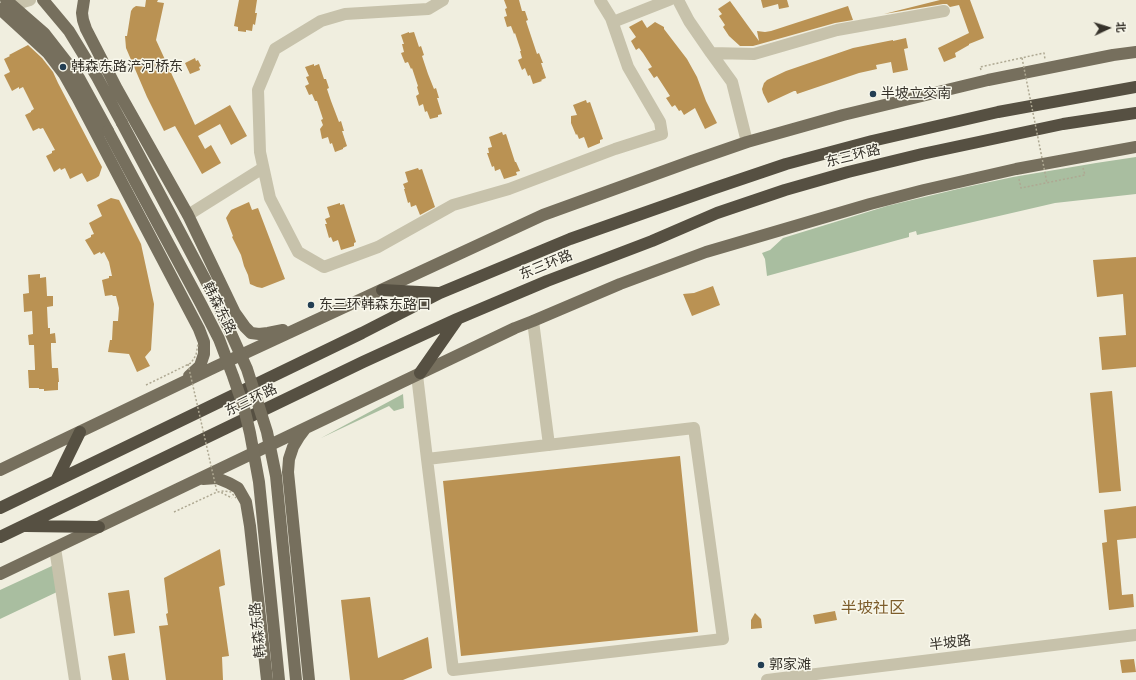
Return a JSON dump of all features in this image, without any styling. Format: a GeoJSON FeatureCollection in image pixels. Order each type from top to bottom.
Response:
{"type":"FeatureCollection","features":[{"type":"Feature","properties":{"kind":"highway","name":"东三环路"},"geometry":{"type":"LineString","coordinates":[[0,508],[362,333],[440,293],[570,239],[712,188],[786,164],[872,141],[998,112],[1136,87]]}},
{"type":"Feature","properties":{"kind":"highway","name":"东三环路"},"geometry":{"type":"LineString","coordinates":[[0,537],[363,362],[457,319],[546,281],[717,213],[785,190],[848,172],[922,154],[1063,124],[1136,113]]}},
{"type":"Feature","properties":{"kind":"highway"},"geometry":{"type":"LineString","coordinates":[[382,290],[440,293]]}},
{"type":"Feature","properties":{"kind":"highway"},"geometry":{"type":"LineString","coordinates":[[418,374],[457,319]]}},
{"type":"Feature","properties":{"kind":"highway"},"geometry":{"type":"LineString","coordinates":[[56,481],[80,432]]}},
{"type":"Feature","properties":{"kind":"highway"},"geometry":{"type":"LineString","coordinates":[[23,526],[99,527]]}},
{"type":"Feature","properties":{"kind":"main road","name":"韩森东路"},"geometry":{"type":"LineString","coordinates":[[43,0],[69,31],[97,77],[215,298],[248,369],[267,432],[276,476],[296,680]]}},
{"type":"Feature","properties":{"kind":"main road"},"geometry":{"type":"LineString","coordinates":[[84,0],[82,13],[83,20],[95,47],[188,215],[235,313],[251,333],[268,333],[306,325]]}},
{"type":"Feature","properties":{"kind":"main road","name":"韩森东路"},"geometry":{"type":"LineString","coordinates":[[10,3],[44,33],[79,78],[219,339],[244,408],[259,482],[279,680]]}},
{"type":"Feature","properties":{"kind":"main road"},"geometry":{"type":"LineString","coordinates":[[0,9],[48,53],[64,74],[199,329],[204,342],[204,354],[200,366],[172,388]]}},
{"type":"Feature","properties":{"kind":"main road"},"geometry":{"type":"LineString","coordinates":[[0,470],[543,215],[747,142],[843,115],[988,80],[1113,55],[1136,52]]}},
{"type":"Feature","properties":{"kind":"main road"},"geometry":{"type":"LineString","coordinates":[[0,574],[515,328],[620,284],[706,252],[870,204],[1009,170],[1136,147]]}},
{"type":"Feature","properties":{"kind":"main road"},"geometry":{"type":"LineString","coordinates":[[307,427],[292,447],[288,472],[309,680]]}},
{"type":"Feature","properties":{"kind":"main road"},"geometry":{"type":"LineString","coordinates":[[200,479],[217,478],[228,482],[238,488],[246,502],[267,680]]}},
{"type":"Feature","properties":{"kind":"street"},"geometry":{"type":"LineString","coordinates":[[0,9],[10,3],[30,0]]}},
{"type":"Feature","properties":{"kind":"street"},"geometry":{"type":"LineString","coordinates":[[443,0],[428,9],[339,15],[321,21],[274,49],[258,90],[260,152],[270,198],[298,252],[324,268],[378,247],[453,205],[509,189],[615,149],[662,134],[660,122],[628,67],[613,22],[600,0]]}},
{"type":"Feature","properties":{"kind":"street"},"geometry":{"type":"LineString","coordinates":[[613,22],[669,0]]}},
{"type":"Feature","properties":{"kind":"street"},"geometry":{"type":"LineString","coordinates":[[678,0],[689,21],[732,82],[747,142]]}},
{"type":"Feature","properties":{"kind":"street"},"geometry":{"type":"LineString","coordinates":[[711,53],[754,54],[837,30],[944,11]]}},
{"type":"Feature","properties":{"kind":"street"},"geometry":{"type":"LineString","coordinates":[[95,47],[97,77],[117,89]]}},
{"type":"Feature","properties":{"kind":"street"},"geometry":{"type":"LineString","coordinates":[[188,215],[264,168]]}},
{"type":"Feature","properties":{"kind":"street"},"geometry":{"type":"LineString","coordinates":[[533,321],[549,445]]}},
{"type":"Feature","properties":{"kind":"street"},"geometry":{"type":"LineString","coordinates":[[418,374],[427,459],[453,670],[723,639],[694,428],[427,459]]}},
{"type":"Feature","properties":{"kind":"street"},"geometry":{"type":"LineString","coordinates":[[55,548],[75,680]]}},
{"type":"Feature","properties":{"kind":"street","name":"半坡路"},"geometry":{"type":"LineString","coordinates":[[767,680],[1136,635]]}},
{"type":"Feature","properties":{"kind":"path"},"geometry":{"type":"LineString","coordinates":[[980,67],[1044,53]]}},
{"type":"Feature","properties":{"kind":"path"},"geometry":{"type":"LineString","coordinates":[[1022,58],[1047,183]]}},
{"type":"Feature","properties":{"kind":"path"},"geometry":{"type":"LineString","coordinates":[[1021,188],[1085,176]]}},
{"type":"Feature","properties":{"kind":"path"},"geometry":{"type":"LineString","coordinates":[[146,385],[194,360],[198,344]]}},
{"type":"Feature","properties":{"kind":"path"},"geometry":{"type":"LineString","coordinates":[[188,364],[218,492]]}},
{"type":"Feature","properties":{"kind":"path"},"geometry":{"type":"LineString","coordinates":[[174,512],[218,492],[231,492],[236,498]]}},
{"type":"Feature","properties":{"kind":"green space"},"geometry":{"type":"Polygon","coordinates":[[[1136,157],[1136,194],[1055,203],[917,235],[916,231],[909,233],[909,237],[767,276],[765,259],[762,253],[770,250],[783,238],[887,206],[962,188],[1013,177],[1136,157]]]}},
{"type":"Feature","properties":{"kind":"green space"},"geometry":{"type":"Polygon","coordinates":[[[403,394],[404,408],[394,411],[389,406],[321,438],[403,394]]]}},
{"type":"Feature","properties":{"kind":"green space"},"geometry":{"type":"Polygon","coordinates":[[[54,565],[57,592],[0,619],[0,590],[54,565]]]}},
{"type":"Feature","properties":{"kind":"building"},"geometry":{"type":"Polygon","coordinates":[[[146,0],[158,0],[157,2],[164,3],[156,40],[195,125],[230,105],[247,136],[231,145],[220,124],[198,136],[205,149],[211,145],[221,163],[202,174],[175,126],[164,131],[147,97],[126,48],[125,36],[127,36],[131,11],[136,6],[145,7],[146,0]]]}},
{"type":"Feature","properties":{"kind":"building"},"geometry":{"type":"Polygon","coordinates":[[[239,0],[257,0],[255,13],[257,13],[255,25],[253,24],[252,31],[238,31],[238,27],[234,26],[239,0]]]}},
{"type":"Feature","properties":{"kind":"building"},"geometry":{"type":"Polygon","coordinates":[[[504,0],[519,0],[522,11],[525,11],[528,20],[526,21],[537,54],[539,53],[543,63],[541,63],[546,78],[541,80],[542,81],[533,84],[530,75],[528,76],[525,68],[522,70],[518,60],[522,58],[521,51],[515,33],[514,34],[511,26],[507,27],[504,17],[507,16],[505,9],[507,8],[504,0]]]}},
{"type":"Feature","properties":{"kind":"building"},"geometry":{"type":"Polygon","coordinates":[[[761,0],[787,0],[789,7],[779,9],[778,4],[763,8],[761,0]]]}},
{"type":"Feature","properties":{"kind":"building"},"geometry":{"type":"Polygon","coordinates":[[[940,0],[970,0],[984,38],[969,44],[955,53],[956,57],[944,62],[938,48],[969,33],[959,5],[950,7],[947,4],[943,4],[884,14],[940,0]]]}},
{"type":"Feature","properties":{"kind":"building"},"geometry":{"type":"Polygon","coordinates":[[[730,1],[759,41],[757,31],[771,31],[848,6],[853,20],[835,23],[753,46],[740,46],[729,36],[723,27],[725,25],[719,16],[722,14],[718,9],[730,1]]]}},
{"type":"Feature","properties":{"kind":"building"},"geometry":{"type":"Polygon","coordinates":[[[642,20],[647,28],[655,22],[664,27],[687,59],[697,77],[706,101],[717,123],[705,129],[695,108],[684,115],[675,105],[672,107],[666,98],[670,96],[657,76],[654,78],[648,69],[652,67],[639,48],[636,50],[631,41],[636,37],[629,27],[642,20]]]}},
{"type":"Feature","properties":{"kind":"building"},"geometry":{"type":"Polygon","coordinates":[[[414,32],[419,47],[421,46],[424,55],[422,56],[428,74],[434,89],[436,88],[439,98],[437,98],[442,114],[438,115],[438,117],[430,119],[427,111],[425,112],[423,104],[419,106],[416,96],[419,94],[418,86],[412,68],[411,69],[408,62],[405,63],[401,53],[404,52],[402,44],[404,44],[401,35],[414,32]]]}},
{"type":"Feature","properties":{"kind":"building"},"geometry":{"type":"Polygon","coordinates":[[[906,38],[908,48],[904,49],[908,70],[893,73],[891,62],[876,65],[877,69],[859,73],[797,94],[796,91],[794,91],[768,103],[763,93],[762,89],[767,80],[786,71],[853,48],[906,38]]]}},
{"type":"Feature","properties":{"kind":"building"},"geometry":{"type":"Polygon","coordinates":[[[28,45],[42,58],[53,72],[102,167],[99,176],[96,178],[87,182],[82,173],[70,179],[65,168],[61,170],[60,168],[54,172],[46,156],[55,150],[43,128],[33,131],[25,115],[34,109],[23,87],[19,89],[19,87],[12,91],[4,75],[10,72],[4,59],[28,45]]]}},
{"type":"Feature","properties":{"kind":"building"},"geometry":{"type":"Polygon","coordinates":[[[195,58],[201,66],[199,67],[200,70],[190,74],[185,63],[195,58]]]}},
{"type":"Feature","properties":{"kind":"building"},"geometry":{"type":"Polygon","coordinates":[[[314,64],[314,66],[319,64],[324,79],[326,79],[329,88],[327,89],[331,101],[339,122],[341,121],[344,131],[342,131],[347,146],[335,152],[328,137],[322,139],[320,129],[323,125],[321,120],[323,119],[317,101],[315,101],[312,94],[309,95],[305,86],[309,84],[306,77],[309,76],[305,67],[314,64]]]}},
{"type":"Feature","properties":{"kind":"building"},"geometry":{"type":"Polygon","coordinates":[[[586,100],[587,103],[590,102],[603,139],[600,140],[600,143],[588,148],[584,137],[579,139],[571,123],[571,116],[577,115],[573,105],[586,100]]]}},
{"type":"Feature","properties":{"kind":"building"},"geometry":{"type":"Polygon","coordinates":[[[502,132],[503,135],[506,134],[515,162],[520,171],[516,172],[517,175],[504,179],[500,169],[495,171],[494,166],[492,167],[487,153],[489,153],[488,148],[492,147],[489,137],[502,132]]]}},
{"type":"Feature","properties":{"kind":"building"},"geometry":{"type":"Polygon","coordinates":[[[418,168],[419,170],[422,169],[435,207],[420,215],[416,205],[411,207],[410,202],[408,203],[403,184],[408,182],[405,172],[418,168]]]}},
{"type":"Feature","properties":{"kind":"building"},"geometry":{"type":"Polygon","coordinates":[[[111,198],[119,200],[141,244],[154,304],[151,350],[145,357],[150,366],[137,372],[129,354],[108,352],[110,340],[112,340],[113,321],[118,321],[119,308],[116,296],[105,296],[102,280],[112,276],[109,262],[104,252],[94,255],[85,240],[94,234],[89,223],[102,216],[97,205],[111,198]]]}},
{"type":"Feature","properties":{"kind":"building"},"geometry":{"type":"Polygon","coordinates":[[[249,202],[252,210],[258,208],[285,279],[262,288],[250,284],[241,255],[232,237],[233,236],[226,218],[231,210],[249,202]]]}},
{"type":"Feature","properties":{"kind":"building"},"geometry":{"type":"Polygon","coordinates":[[[340,203],[340,205],[344,204],[356,242],[354,243],[354,246],[341,250],[338,240],[333,242],[331,237],[329,238],[325,224],[327,224],[325,219],[330,217],[327,207],[340,203]]]}},
{"type":"Feature","properties":{"kind":"building"},"geometry":{"type":"Polygon","coordinates":[[[1136,257],[1136,367],[1102,370],[1099,337],[1126,335],[1123,294],[1097,297],[1093,260],[1136,257]]]}},
{"type":"Feature","properties":{"kind":"building"},"geometry":{"type":"Polygon","coordinates":[[[40,274],[40,278],[46,277],[47,296],[53,296],[53,306],[47,307],[48,328],[50,328],[50,334],[55,333],[56,343],[51,343],[52,368],[58,368],[58,390],[44,391],[44,389],[39,388],[29,388],[28,370],[35,370],[34,345],[29,345],[28,335],[33,334],[32,311],[24,312],[23,294],[29,293],[28,275],[40,274]]]}},
{"type":"Feature","properties":{"kind":"building"},"geometry":{"type":"Polygon","coordinates":[[[713,286],[720,305],[692,316],[683,294],[694,293],[713,286]]]}},
{"type":"Feature","properties":{"kind":"building"},"geometry":{"type":"Polygon","coordinates":[[[1112,391],[1121,491],[1099,493],[1090,393],[1112,391]]]}},
{"type":"Feature","properties":{"kind":"building"},"geometry":{"type":"Polygon","coordinates":[[[680,456],[698,632],[461,656],[443,481],[680,456]]]}},
{"type":"Feature","properties":{"kind":"building"},"geometry":{"type":"Polygon","coordinates":[[[1136,506],[1136,538],[1117,540],[1122,595],[1133,594],[1134,607],[1109,610],[1102,543],[1107,542],[1104,510],[1136,506]]]}},
{"type":"Feature","properties":{"kind":"building"},"geometry":{"type":"Polygon","coordinates":[[[220,549],[225,585],[219,587],[229,656],[222,657],[223,680],[166,680],[159,626],[168,625],[164,578],[220,549]]]}},
{"type":"Feature","properties":{"kind":"building"},"geometry":{"type":"Polygon","coordinates":[[[129,590],[135,633],[114,636],[108,593],[129,590]]]}},
{"type":"Feature","properties":{"kind":"building"},"geometry":{"type":"Polygon","coordinates":[[[370,597],[378,658],[428,637],[432,668],[403,680],[350,680],[341,600],[370,597]]]}},
{"type":"Feature","properties":{"kind":"building"},"geometry":{"type":"Polygon","coordinates":[[[835,611],[837,620],[815,624],[813,615],[835,611]]]}},
{"type":"Feature","properties":{"kind":"building"},"geometry":{"type":"Polygon","coordinates":[[[755,613],[761,619],[762,628],[751,629],[751,620],[755,613]]]}},
{"type":"Feature","properties":{"kind":"building"},"geometry":{"type":"Polygon","coordinates":[[[125,653],[129,680],[112,680],[108,656],[125,653]]]}},
{"type":"Feature","properties":{"kind":"building"},"geometry":{"type":"Polygon","coordinates":[[[1134,659],[1136,672],[1122,673],[1120,660],[1134,659]]]}},
{"type":"Feature","properties":{"kind":"place","name":"韩森东路浐河桥东"},"geometry":{"type":"Point","coordinates":[63,67]}},
{"type":"Feature","properties":{"kind":"place","name":"半坡立交南"},"geometry":{"type":"Point","coordinates":[873,94]}},
{"type":"Feature","properties":{"kind":"place","name":"东三环韩森东路口"},"geometry":{"type":"Point","coordinates":[311,305]}},
{"type":"Feature","properties":{"kind":"place","name":"郭家滩"},"geometry":{"type":"Point","coordinates":[761,665]}},
{"type":"Feature","properties":{"kind":"district","name":"半坡社区"},"geometry":{"type":"Point","coordinates":[873,608]}}]}
